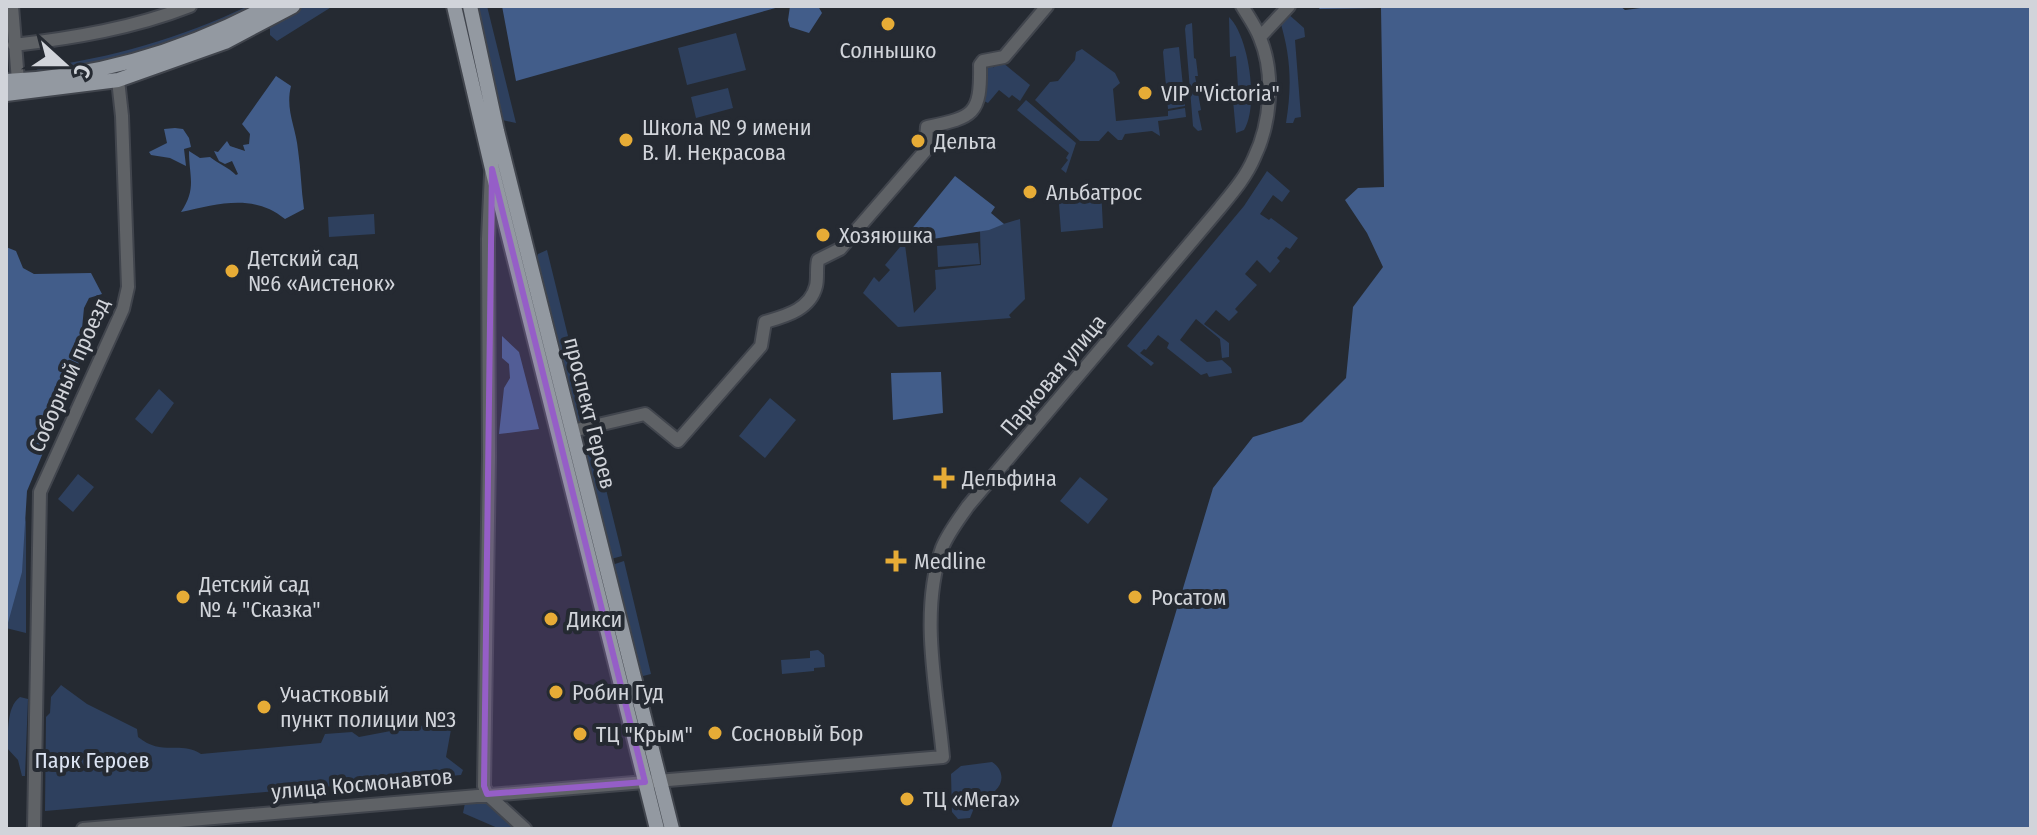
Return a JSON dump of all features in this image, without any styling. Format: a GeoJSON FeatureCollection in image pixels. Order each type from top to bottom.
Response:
{"type":"FeatureCollection","features":[{"type":"Feature","properties":{"kind":"main road"},"geometry":{"type":"LineString","coordinates":[[12,81],[117,73],[220,31],[269,6]]}},
{"type":"Feature","properties":{"kind":"main road"},"geometry":{"type":"LineString","coordinates":[[6,94],[117,73],[225,42],[293,6]]}},
{"type":"Feature","properties":{"kind":"main road","name":"проспект Героев"},"geometry":{"type":"LineString","coordinates":[[454,6],[657,829]]}},
{"type":"Feature","properties":{"kind":"main road","name":"проспект Героев"},"geometry":{"type":"LineString","coordinates":[[470,6],[497,131],[672,829]]}},
{"type":"Feature","properties":{"kind":"street"},"geometry":{"type":"LineString","coordinates":[[12,6],[12,81]]}},
{"type":"Feature","properties":{"kind":"street"},"geometry":{"type":"LineString","coordinates":[[14,45],[79,37],[190,6]]}},
{"type":"Feature","properties":{"kind":"street"},"geometry":{"type":"LineString","coordinates":[[572,431],[645,414],[678,441],[761,346],[765,322],[794,314],[806,303],[816,288],[818,260],[840,249],[925,151],[927,127],[962,120],[978,100],[980,65],[983,61],[1004,57],[1047,6]]}},
{"type":"Feature","properties":{"kind":"street","name":"Парковая улица"},"geometry":{"type":"LineString","coordinates":[[661,781],[943,757],[932,636],[932,600],[943,546],[968,506],[1237,186],[1255,158],[1269,96],[1268,63],[1260,37],[1242,6]]}},
{"type":"Feature","properties":{"kind":"street"},"geometry":{"type":"LineString","coordinates":[[1260,37],[1289,6]]}},
{"type":"Feature","properties":{"kind":"street","name":"Соборный проезд"},"geometry":{"type":"LineString","coordinates":[[34,829],[40,492],[123,309],[128,287],[124,141],[117,73]]}},
{"type":"Feature","properties":{"kind":"street","name":"проспект Героев"},"geometry":{"type":"LineString","coordinates":[[487,794],[484,779],[489,456],[488,239],[492,169]]}},
{"type":"Feature","properties":{"kind":"street","name":"улица Космонавтов"},"geometry":{"type":"LineString","coordinates":[[83,829],[661,781]]}},
{"type":"Feature","properties":{"kind":"street"},"geometry":{"type":"LineString","coordinates":[[487,794],[525,829]]}},
{"type":"Feature","properties":{"kind":"highlighted area"},"geometry":{"type":"Polygon","coordinates":[[[492,169],[645,782],[487,794],[484,786],[492,169]]]}},
{"type":"Feature","properties":{"kind":"green space"},"geometry":{"type":"Polygon","coordinates":[[[248,6],[260,6],[218,27],[115,61],[38,74],[37,68],[92,59],[145,45],[197,28],[248,6]]]}},
{"type":"Feature","properties":{"kind":"green space"},"geometry":{"type":"Polygon","coordinates":[[[303,6],[333,6],[277,41],[270,35],[273,23],[303,6]]]}},
{"type":"Feature","properties":{"kind":"green space"},"geometry":{"type":"Polygon","coordinates":[[[475,6],[487,6],[516,123],[502,120],[475,6]]]}},
{"type":"Feature","properties":{"kind":"green space"},"geometry":{"type":"Polygon","coordinates":[[[1287,13],[1304,28],[1305,37],[1295,40],[1301,117],[1295,118],[1293,123],[1286,123],[1289,72],[1280,21],[1287,13]]]}},
{"type":"Feature","properties":{"kind":"green space"},"geometry":{"type":"Polygon","coordinates":[[[1229,17],[1242,39],[1250,72],[1251,105],[1248,119],[1244,130],[1236,133],[1232,89],[1238,87],[1236,56],[1230,57],[1229,17]]]}},
{"type":"Feature","properties":{"kind":"green space"},"geometry":{"type":"Polygon","coordinates":[[[1192,23],[1198,76],[1195,76],[1201,110],[1198,111],[1202,130],[1198,131],[1193,126],[1185,29],[1192,23]]]}},
{"type":"Feature","properties":{"kind":"green space"},"geometry":{"type":"Polygon","coordinates":[[[736,33],[746,70],[687,85],[678,48],[736,33]]]}},
{"type":"Feature","properties":{"kind":"green space"},"geometry":{"type":"Polygon","coordinates":[[[1179,47],[1185,106],[1168,109],[1163,52],[1164,49],[1179,47]]]}},
{"type":"Feature","properties":{"kind":"green space"},"geometry":{"type":"Polygon","coordinates":[[[1082,49],[1115,73],[1120,83],[1113,89],[1116,121],[1168,116],[1168,111],[1185,108],[1186,117],[1158,121],[1160,136],[1152,131],[1125,134],[1122,140],[1118,140],[1108,131],[1099,141],[1080,141],[1035,100],[1050,82],[1058,81],[1075,60],[1076,52],[1082,49]]]}},
{"type":"Feature","properties":{"kind":"green space"},"geometry":{"type":"Polygon","coordinates":[[[998,59],[993,68],[1002,62],[1030,85],[1020,101],[1012,95],[1009,98],[999,90],[988,103],[984,101],[986,66],[998,59]]]}},
{"type":"Feature","properties":{"kind":"green space"},"geometry":{"type":"Polygon","coordinates":[[[728,88],[733,108],[696,118],[691,97],[728,88]]]}},
{"type":"Feature","properties":{"kind":"green space"},"geometry":{"type":"Polygon","coordinates":[[[1026,100],[1076,143],[1066,173],[1061,169],[1069,153],[1017,110],[1026,100]]]}},
{"type":"Feature","properties":{"kind":"green space"},"geometry":{"type":"Polygon","coordinates":[[[1267,171],[1290,191],[1282,202],[1273,195],[1260,214],[1269,220],[1271,218],[1298,238],[1290,249],[1286,247],[1277,258],[1280,261],[1270,273],[1257,260],[1245,274],[1257,285],[1235,309],[1238,312],[1229,321],[1216,310],[1204,324],[1229,343],[1229,357],[1222,358],[1220,339],[1196,319],[1180,340],[1207,362],[1222,360],[1232,373],[1209,377],[1207,373],[1201,375],[1167,348],[1169,343],[1158,335],[1140,353],[1154,363],[1151,366],[1127,346],[1244,206],[1267,171]]]}},
{"type":"Feature","properties":{"kind":"green space"},"geometry":{"type":"Polygon","coordinates":[[[1101,187],[1103,228],[1061,232],[1058,190],[1101,187]]]}},
{"type":"Feature","properties":{"kind":"green space"},"geometry":{"type":"Polygon","coordinates":[[[374,214],[375,234],[329,237],[328,217],[374,214]]]}},
{"type":"Feature","properties":{"kind":"green space"},"geometry":{"type":"Polygon","coordinates":[[[1020,219],[1025,299],[1009,315],[1011,318],[898,327],[863,293],[874,277],[879,282],[890,270],[885,265],[905,245],[914,313],[936,289],[935,270],[981,265],[980,231],[1020,219]]]}},
{"type":"Feature","properties":{"kind":"green space"},"geometry":{"type":"Polygon","coordinates":[[[978,243],[980,264],[938,267],[937,246],[978,243]]]}},
{"type":"Feature","properties":{"kind":"green space"},"geometry":{"type":"Polygon","coordinates":[[[547,250],[589,422],[579,421],[576,416],[536,259],[538,254],[547,250]]]}},
{"type":"Feature","properties":{"kind":"green space"},"geometry":{"type":"Polygon","coordinates":[[[159,389],[174,403],[152,434],[135,419],[159,389]]]}},
{"type":"Feature","properties":{"kind":"green space"},"geometry":{"type":"Polygon","coordinates":[[[770,398],[796,420],[765,458],[739,436],[770,398]]]}},
{"type":"Feature","properties":{"kind":"green space"},"geometry":{"type":"Polygon","coordinates":[[[585,455],[598,457],[621,550],[622,556],[611,559],[585,455]]]}},
{"type":"Feature","properties":{"kind":"green space"},"geometry":{"type":"Polygon","coordinates":[[[78,474],[94,487],[73,512],[58,499],[78,474]]]}},
{"type":"Feature","properties":{"kind":"green space"},"geometry":{"type":"Polygon","coordinates":[[[1080,477],[1108,499],[1088,524],[1060,501],[1080,477]]]}},
{"type":"Feature","properties":{"kind":"green space"},"geometry":{"type":"Polygon","coordinates":[[[21,501],[26,522],[26,633],[6,628],[21,501]]]}},
{"type":"Feature","properties":{"kind":"green space"},"geometry":{"type":"Polygon","coordinates":[[[624,561],[651,674],[643,676],[636,660],[612,565],[624,561]]]}},
{"type":"Feature","properties":{"kind":"green space"},"geometry":{"type":"Polygon","coordinates":[[[818,650],[824,655],[825,667],[782,674],[781,660],[810,658],[810,651],[818,650]]]}},
{"type":"Feature","properties":{"kind":"green space","name":"Парк Героев"},"geometry":{"type":"Polygon","coordinates":[[[61,685],[87,704],[137,729],[138,737],[147,743],[185,748],[201,754],[321,743],[325,734],[352,732],[359,737],[417,726],[452,724],[446,757],[463,770],[461,775],[45,811],[46,717],[50,713],[51,697],[61,685]]]}},
{"type":"Feature","properties":{"kind":"green space"},"geometry":{"type":"Polygon","coordinates":[[[20,697],[28,699],[25,776],[22,776],[18,760],[6,747],[10,714],[20,697]]]}},
{"type":"Feature","properties":{"kind":"green space"},"geometry":{"type":"Polygon","coordinates":[[[992,762],[999,768],[1000,784],[976,803],[970,818],[958,819],[952,812],[951,774],[961,766],[992,762]]]}},
{"type":"Feature","properties":{"kind":"green space"},"geometry":{"type":"Polygon","coordinates":[[[466,798],[488,804],[521,829],[500,829],[463,813],[466,798]]]}},
{"type":"Feature","properties":{"kind":"shaded area"},"geometry":{"type":"Polygon","coordinates":[[[502,6],[777,6],[779,7],[516,81],[502,6]]]}},
{"type":"Feature","properties":{"kind":"shaded area"},"geometry":{"type":"Polygon","coordinates":[[[790,6],[818,6],[822,13],[809,33],[790,27],[790,6]]]}},
{"type":"Feature","properties":{"kind":"shaded area"},"geometry":{"type":"Polygon","coordinates":[[[1321,6],[1620,6],[1625,10],[1656,6],[2031,6],[2031,829],[1111,829],[1213,488],[1253,437],[1302,422],[1346,378],[1353,307],[1383,267],[1367,233],[1345,200],[1358,188],[1384,187],[1381,8],[1319,9],[1321,6]]]}},
{"type":"Feature","properties":{"kind":"shaded area"},"geometry":{"type":"Polygon","coordinates":[[[276,76],[291,86],[290,111],[297,142],[304,209],[285,219],[273,211],[248,203],[222,204],[181,212],[191,189],[189,151],[200,158],[210,157],[238,174],[232,161],[225,164],[219,161],[214,151],[218,152],[227,141],[230,146],[245,151],[243,145],[249,144],[250,134],[242,124],[276,76]]]}},
{"type":"Feature","properties":{"kind":"shaded area"},"geometry":{"type":"Polygon","coordinates":[[[164,129],[183,129],[189,138],[191,147],[184,149],[186,166],[149,152],[167,143],[164,129]]]}},
{"type":"Feature","properties":{"kind":"shaded area"},"geometry":{"type":"Polygon","coordinates":[[[955,176],[995,207],[991,213],[1004,224],[989,230],[920,241],[910,231],[955,176]]]}},
{"type":"Feature","properties":{"kind":"shaded area"},"geometry":{"type":"Polygon","coordinates":[[[6,247],[16,251],[23,268],[34,274],[91,273],[102,294],[89,298],[84,308],[78,369],[27,491],[22,572],[6,630],[6,247]]]}},
{"type":"Feature","properties":{"kind":"shaded area"},"geometry":{"type":"Polygon","coordinates":[[[502,336],[519,352],[539,429],[499,434],[504,388],[510,378],[509,364],[502,358],[502,336]]]}},
{"type":"Feature","properties":{"kind":"shaded area"},"geometry":{"type":"Polygon","coordinates":[[[941,372],[943,413],[893,420],[891,373],[941,372]]]}},
{"type":"Feature","properties":{"kind":"place","name":"Солнышко"},"geometry":{"type":"Point","coordinates":[888,24]}},
{"type":"Feature","properties":{"kind":"place","name":"VIP \"Victoria\""},"geometry":{"type":"Point","coordinates":[1145,93]}},
{"type":"Feature","properties":{"kind":"place","name":"Школа № 9 имени В. И. Некрасова"},"geometry":{"type":"Point","coordinates":[626,140]}},
{"type":"Feature","properties":{"kind":"place","name":"Дельта"},"geometry":{"type":"Point","coordinates":[918,141]}},
{"type":"Feature","properties":{"kind":"place","name":"Альбатрос"},"geometry":{"type":"Point","coordinates":[1030,192]}},
{"type":"Feature","properties":{"kind":"place","name":"Хозяюшка"},"geometry":{"type":"Point","coordinates":[823,235]}},
{"type":"Feature","properties":{"kind":"place","name":"Детский сад №6 «Аистенок»"},"geometry":{"type":"Point","coordinates":[232,271]}},
{"type":"Feature","properties":{"kind":"place","name":"Дельфина"},"geometry":{"type":"Point","coordinates":[944,478]}},
{"type":"Feature","properties":{"kind":"place","name":"Medline"},"geometry":{"type":"Point","coordinates":[896,561]}},
{"type":"Feature","properties":{"kind":"place","name":"Детский сад № 4 \"Сказка\""},"geometry":{"type":"Point","coordinates":[183,597]}},
{"type":"Feature","properties":{"kind":"place","name":"Росатом"},"geometry":{"type":"Point","coordinates":[1135,597]}},
{"type":"Feature","properties":{"kind":"place","name":"Дикси"},"geometry":{"type":"Point","coordinates":[551,619]}},
{"type":"Feature","properties":{"kind":"place","name":"Робин Гуд"},"geometry":{"type":"Point","coordinates":[556,692]}},
{"type":"Feature","properties":{"kind":"place","name":"Участковый пункт полиции №3"},"geometry":{"type":"Point","coordinates":[264,707]}},
{"type":"Feature","properties":{"kind":"place","name":"Сосновый Бор"},"geometry":{"type":"Point","coordinates":[715,733]}},
{"type":"Feature","properties":{"kind":"place","name":"ТЦ \"Крым\""},"geometry":{"type":"Point","coordinates":[580,734]}},
{"type":"Feature","properties":{"kind":"place","name":"ТЦ «Мега»"},"geometry":{"type":"Point","coordinates":[907,799]}}]}
